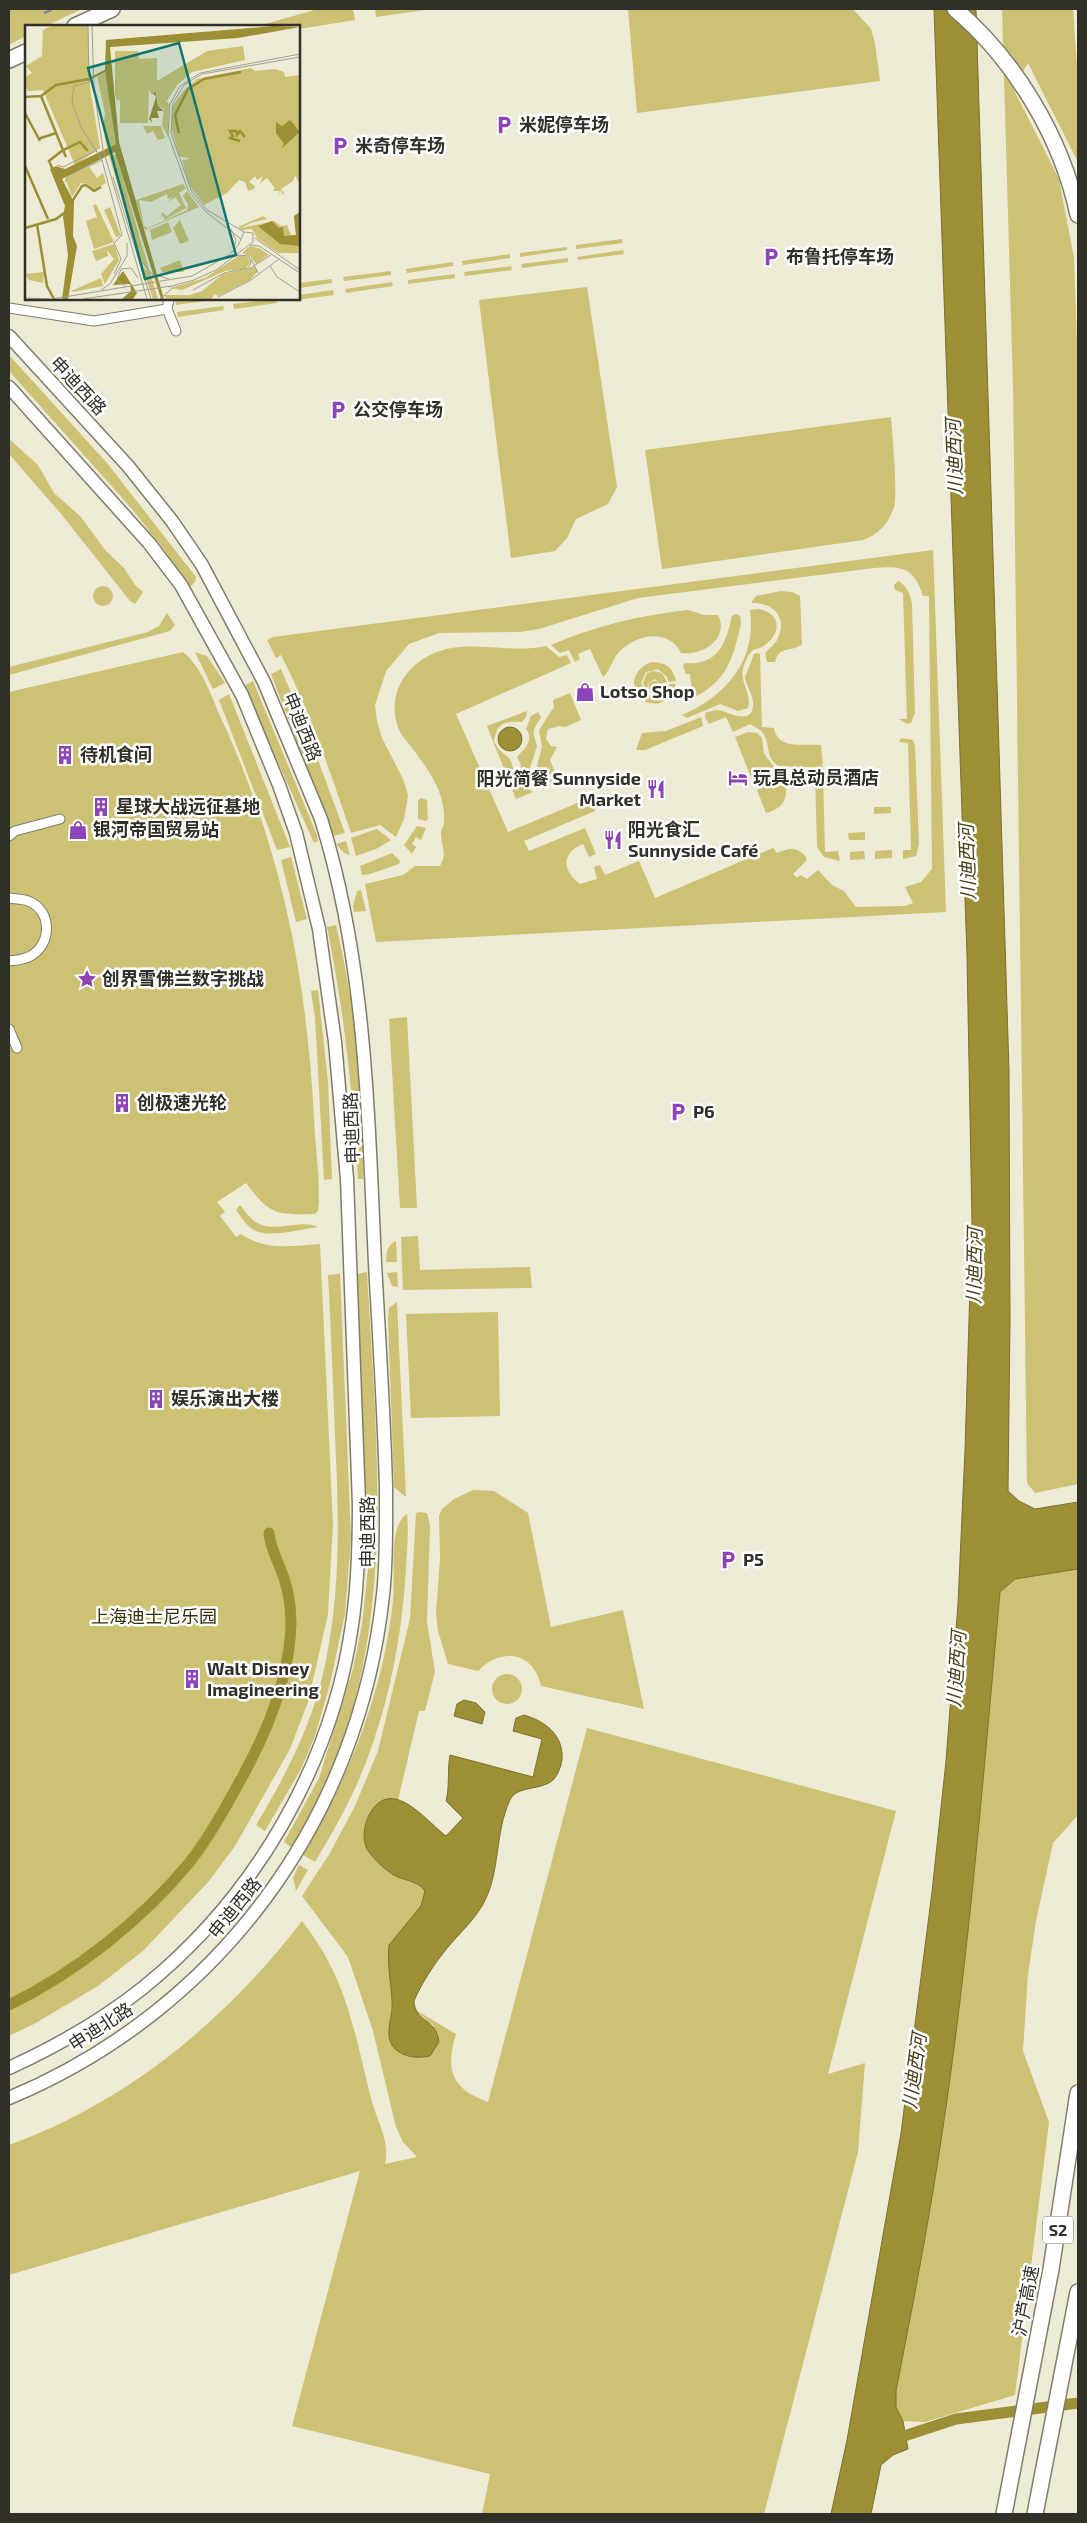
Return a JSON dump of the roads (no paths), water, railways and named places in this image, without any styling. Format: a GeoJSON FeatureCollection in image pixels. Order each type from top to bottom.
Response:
{"type":"FeatureCollection","features":[{"type":"Feature","properties":{"kind":"highway"},"geometry":{"type":"LineString","coordinates":[[77,25],[112,9]]}},
{"type":"Feature","properties":{"kind":"highway"},"geometry":{"type":"LineString","coordinates":[[955,9],[988,41],[1009,67],[1034,106],[1052,139],[1067,174],[1078,215]]}},
{"type":"Feature","properties":{"kind":"highway"},"geometry":{"type":"LineString","coordinates":[[9,60],[24,52]]}},
{"type":"Feature","properties":{"kind":"highway"},"geometry":{"type":"LineString","coordinates":[[9,66],[24,52]]}},
{"type":"Feature","properties":{"kind":"highway","name":"沪芦高速"},"geometry":{"type":"LineString","coordinates":[[1004,2514],[1052,2269],[1078,2093]]}},
{"type":"Feature","properties":{"kind":"highway"},"geometry":{"type":"LineString","coordinates":[[1035,2514],[1052,2436],[1078,2292]]}},
{"type":"Feature","properties":{"kind":"street"},"geometry":{"type":"LineString","coordinates":[[169,300],[167,309],[176,330]]}},
{"type":"Feature","properties":{"kind":"street"},"geometry":{"type":"LineString","coordinates":[[9,308],[94,321],[167,309]]}},
{"type":"Feature","properties":{"kind":"street","name":"申迪西路"},"geometry":{"type":"LineString","coordinates":[[9,336],[128,466],[172,521],[202,565],[279,714],[321,819],[335,865],[359,996],[369,1100],[385,1453],[387,1553],[379,1631],[367,1688],[351,1741],[317,1817],[300,1849],[272,1892],[242,1930],[203,1971]]}},
{"type":"Feature","properties":{"kind":"street","name":"申迪西路"},"geometry":{"type":"LineString","coordinates":[[9,387],[149,543],[181,585],[242,695],[279,785],[302,853],[326,965],[336,1042],[347,1178],[359,1504],[359,1550],[352,1624],[341,1679],[329,1720],[304,1785],[247,1879],[222,1911],[184,1952]]}},
{"type":"Feature","properties":{"kind":"street"},"geometry":{"type":"LineString","coordinates":[[9,836],[14,831],[60,819]]}},
{"type":"Feature","properties":{"kind":"street"},"geometry":{"type":"LineString","coordinates":[[9,898],[28,901],[39,908],[47,919],[47,934],[42,946],[32,955],[22,960],[9,961]]}},
{"type":"Feature","properties":{"kind":"street"},"geometry":{"type":"LineString","coordinates":[[9,1030],[17,1048]]}},
{"type":"Feature","properties":{"kind":"street","name":"申迪北路"},"geometry":{"type":"LineString","coordinates":[[9,2068],[84,2029],[143,1988],[184,1952]]}},
{"type":"Feature","properties":{"kind":"street","name":"申迪北路"},"geometry":{"type":"LineString","coordinates":[[9,2098],[55,2077],[114,2041],[150,2015],[203,1971]]}},
{"type":"Feature","properties":{"kind":"water","name":"川迪西河"},"geometry":{"type":"Polygon","coordinates":[[[934,9],[976,9],[1009,1071],[1010,1321],[1008,1491],[1019,1501],[1035,1509],[1078,1502],[1078,1569],[1015,1579],[1000,1592],[972,1892],[955,2042],[929,2216],[896,2391],[896,2407],[903,2421],[908,2449],[893,2455],[881,2465],[871,2514],[831,2514],[847,2440],[901,2133],[932,1892],[946,1761],[958,1604],[965,1450],[972,1222],[967,956],[934,9]]]}},
{"type":"Feature","properties":{"kind":"water"},"geometry":{"type":"Polygon","coordinates":[[[510,727],[518,731],[522,739],[518,747],[510,751],[502,747],[498,739],[502,731],[510,727]]]}},
{"type":"Feature","properties":{"kind":"water"},"geometry":{"type":"Polygon","coordinates":[[[464,1700],[476,1703],[485,1712],[482,1724],[454,1716],[457,1704],[464,1700]]]}},
{"type":"Feature","properties":{"kind":"water"},"geometry":{"type":"Polygon","coordinates":[[[524,1715],[539,1721],[552,1730],[560,1743],[562,1751],[560,1768],[553,1780],[542,1786],[518,1792],[510,1800],[505,1813],[488,1894],[474,1917],[434,1966],[414,2001],[418,2013],[434,2028],[439,2042],[430,2056],[404,2055],[394,2048],[389,2036],[392,2005],[389,1945],[421,1906],[425,1891],[416,1884],[390,1872],[370,1853],[365,1845],[364,1836],[367,1819],[378,1804],[388,1799],[398,1800],[419,1812],[446,1836],[463,1818],[446,1801],[450,1755],[533,1777],[542,1739],[513,1731],[516,1718],[524,1715]]]}},
{"type":"Feature","properties":{"kind":"waterway"},"geometry":{"type":"LineString","coordinates":[[9,2005],[34,1992],[83,1961],[129,1925],[189,1863],[233,1794],[255,1753],[271,1717],[283,1680],[290,1642],[291,1616],[288,1593],[271,1545],[269,1533]]}},
{"type":"Feature","properties":{"kind":"waterway"},"geometry":{"type":"LineString","coordinates":[[892,2440],[956,2419],[1078,2403]]}},
{"type":"Feature","properties":{"kind":"railway"},"geometry":{"type":"LineString","coordinates":[[44,13],[53,9]]}},
{"type":"Feature","properties":{"kind":"place","name":"米妮停车场"},"geometry":{"type":"Point","coordinates":[504,125]}},
{"type":"Feature","properties":{"kind":"place","name":"米奇停车场"},"geometry":{"type":"Point","coordinates":[340,146]}},
{"type":"Feature","properties":{"kind":"place","name":"布鲁托停车场"},"geometry":{"type":"Point","coordinates":[771,257]}},
{"type":"Feature","properties":{"kind":"place","name":"公交停车场"},"geometry":{"type":"Point","coordinates":[338,410]}},
{"type":"Feature","properties":{"kind":"place","name":"Lotso Shop"},"geometry":{"type":"Point","coordinates":[585,692]}},
{"type":"Feature","properties":{"kind":"place","name":"待机食间"},"geometry":{"type":"Point","coordinates":[65,755]}},
{"type":"Feature","properties":{"kind":"place","name":"玩具总动员酒店"},"geometry":{"type":"Point","coordinates":[738,778]}},
{"type":"Feature","properties":{"kind":"place","name":"阳光简餐 Sunnyside Market"},"geometry":{"type":"Point","coordinates":[656,789]}},
{"type":"Feature","properties":{"kind":"place","name":"星球大战远征基地"},"geometry":{"type":"Point","coordinates":[101,807]}},
{"type":"Feature","properties":{"kind":"place","name":"银河帝国贸易站"},"geometry":{"type":"Point","coordinates":[78,830]}},
{"type":"Feature","properties":{"kind":"place","name":"阳光食汇 Sunnyside Café"},"geometry":{"type":"Point","coordinates":[613,840]}},
{"type":"Feature","properties":{"kind":"place","name":"创界雪佛兰数字挑战"},"geometry":{"type":"Point","coordinates":[87,979]}},
{"type":"Feature","properties":{"kind":"place","name":"创极速光轮"},"geometry":{"type":"Point","coordinates":[122,1103]}},
{"type":"Feature","properties":{"kind":"place","name":"P6"},"geometry":{"type":"Point","coordinates":[678,1112]}},
{"type":"Feature","properties":{"kind":"place","name":"娱乐演出大楼"},"geometry":{"type":"Point","coordinates":[156,1399]}},
{"type":"Feature","properties":{"kind":"place","name":"P5"},"geometry":{"type":"Point","coordinates":[728,1560]}},
{"type":"Feature","properties":{"kind":"place","name":"Walt Disney Imagineering"},"geometry":{"type":"Point","coordinates":[192,1679]}},
{"type":"Feature","properties":{"kind":"park label","name":"上海迪士尼乐园"},"geometry":{"type":"Point","coordinates":[154,1617]}}]}
